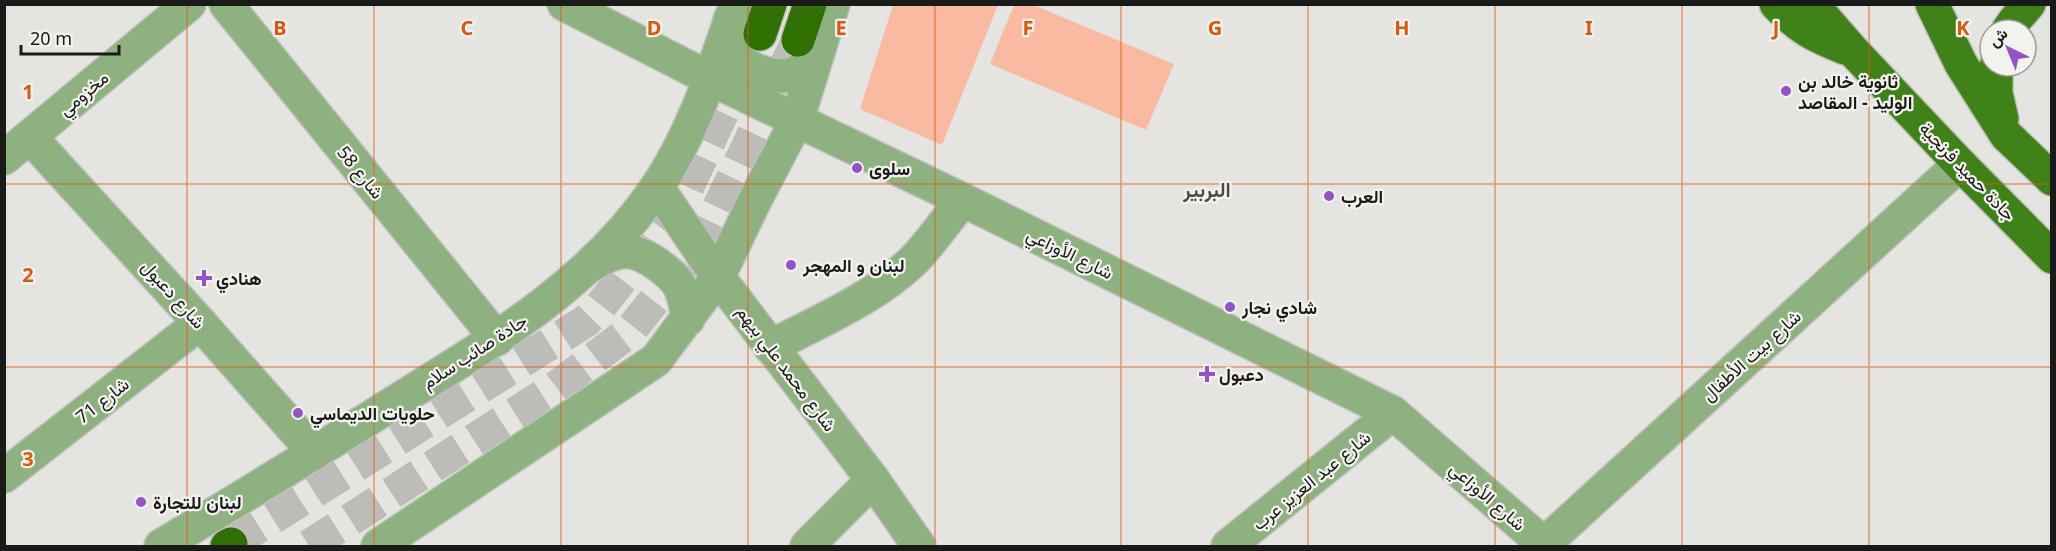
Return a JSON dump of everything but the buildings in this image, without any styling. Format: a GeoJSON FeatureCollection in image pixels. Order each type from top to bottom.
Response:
{"type":"FeatureCollection","features":[{"type":"Feature","properties":{"kind":"highway"},"geometry":{"type":"LineString","coordinates":[[808,46],[810,4]]}},
{"type":"Feature","properties":{"kind":"main road"},"geometry":{"type":"LineString","coordinates":[[1776,4],[1792,21],[1813,35],[1854,52]]}},
{"type":"Feature","properties":{"kind":"main road","name":"جادة حميد فرنجية"},"geometry":{"type":"LineString","coordinates":[[1812,4],[1960,164],[2052,256]]}},
{"type":"Feature","properties":{"kind":"main road"},"geometry":{"type":"LineString","coordinates":[[1932,4],[1961,64],[2006,135],[2052,179]]}},
{"type":"Feature","properties":{"kind":"main road"},"geometry":{"type":"LineString","coordinates":[[2017,18],[2029,4]]}},
{"type":"Feature","properties":{"kind":"main road"},"geometry":{"type":"LineString","coordinates":[[1996,78],[1996,93],[2006,135]]}},
{"type":"Feature","properties":{"kind":"street","name":"مخزومي"},"geometry":{"type":"LineString","coordinates":[[4,158],[189,4]]}},
{"type":"Feature","properties":{"kind":"street","name":"شارع 58"},"geometry":{"type":"LineString","coordinates":[[226,4],[497,339]]}},
{"type":"Feature","properties":{"kind":"street","name":"شارع الأوزاعي"},"geometry":{"type":"LineString","coordinates":[[564,4],[709,78],[963,200],[1393,413],[1544,546]]}},
{"type":"Feature","properties":{"kind":"street"},"geometry":{"type":"LineString","coordinates":[[733,12],[731,39],[735,53],[741,60],[752,68],[778,76],[791,75],[800,70],[808,46],[833,4]]}},
{"type":"Feature","properties":{"kind":"street","name":"جادة صائب سلام"},"geometry":{"type":"LineString","coordinates":[[160,546],[315,453],[497,339],[560,292],[590,266],[630,223],[657,188],[695,118],[733,12]]}},
{"type":"Feature","properties":{"kind":"street"},"geometry":{"type":"LineString","coordinates":[[382,545],[656,360],[718,277],[797,120],[808,46]]}},
{"type":"Feature","properties":{"kind":"street","name":"شارع دعبول"},"geometry":{"type":"LineString","coordinates":[[30,137],[315,453]]}},
{"type":"Feature","properties":{"kind":"street","name":"شارع بيت الأطفال"},"geometry":{"type":"LineString","coordinates":[[1544,546],[1960,164]]}},
{"type":"Feature","properties":{"kind":"street","name":"شارع محمد علي بيهم"},"geometry":{"type":"LineString","coordinates":[[657,188],[718,277],[873,480],[919,546]]}},
{"type":"Feature","properties":{"kind":"street"},"geometry":{"type":"LineString","coordinates":[[770,346],[862,298],[899,273],[914,259],[963,200]]}},
{"type":"Feature","properties":{"kind":"street"},"geometry":{"type":"LineString","coordinates":[[590,266],[608,255],[625,250],[639,253],[669,273],[679,285],[685,300],[688,319]]}},
{"type":"Feature","properties":{"kind":"street","name":"شارع 71"},"geometry":{"type":"LineString","coordinates":[[4,476],[200,323]]}},
{"type":"Feature","properties":{"kind":"street","name":"شارع عبد العزيز عرب"},"geometry":{"type":"LineString","coordinates":[[1228,546],[1393,413]]}},
{"type":"Feature","properties":{"kind":"street"},"geometry":{"type":"LineString","coordinates":[[807,546],[873,480]]}},
{"type":"Feature","properties":{"kind":"shaded area"},"geometry":{"type":"Polygon","coordinates":[[[1031,4],[1174,64],[1146,130],[990,64],[1014,5],[1031,4]]]}},
{"type":"Feature","properties":{"kind":"shaded area"},"geometry":{"type":"Polygon","coordinates":[[[893,5],[998,5],[942,145],[860,109],[893,5]]]}},
{"type":"Feature","properties":{"kind":"tunnel"},"geometry":{"type":"LineString","coordinates":[[309,546],[555,388],[630,331],[706,234],[798,40]]}},
{"type":"Feature","properties":{"kind":"tunnel"},"geometry":{"type":"LineString","coordinates":[[231,544],[586,321],[600,307],[684,195],[746,63]]}},
{"type":"Feature","properties":{"kind":"place","name":"ثانوية خالد بن الوليد - المقاصد"},"geometry":{"type":"Point","coordinates":[1786,91]}},
{"type":"Feature","properties":{"kind":"place","name":"سلوى"},"geometry":{"type":"Point","coordinates":[857,168]}},
{"type":"Feature","properties":{"kind":"place","name":"العرب"},"geometry":{"type":"Point","coordinates":[1329,196]}},
{"type":"Feature","properties":{"kind":"place","name":"لبنان و المهجر"},"geometry":{"type":"Point","coordinates":[791,265]}},
{"type":"Feature","properties":{"kind":"place","name":"هنادي"},"geometry":{"type":"Point","coordinates":[204,278]}},
{"type":"Feature","properties":{"kind":"place","name":"شادي نجار"},"geometry":{"type":"Point","coordinates":[1230,307]}},
{"type":"Feature","properties":{"kind":"place","name":"دعبول"},"geometry":{"type":"Point","coordinates":[1207,374]}},
{"type":"Feature","properties":{"kind":"place","name":"حلويات الديماسي"},"geometry":{"type":"Point","coordinates":[298,413]}},
{"type":"Feature","properties":{"kind":"place","name":"لبنان للتجارة"},"geometry":{"type":"Point","coordinates":[141,502]}},
{"type":"Feature","properties":{"kind":"district","name":"البربير"},"geometry":{"type":"Point","coordinates":[1207,189]}}]}
